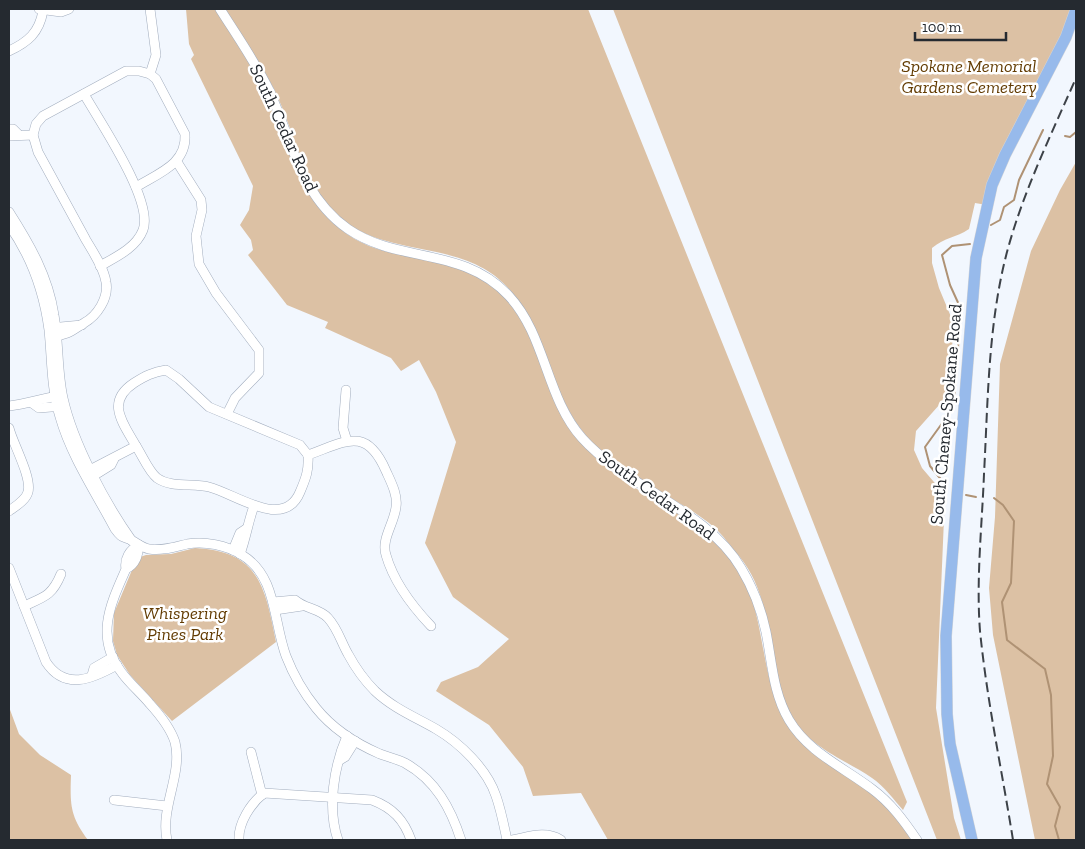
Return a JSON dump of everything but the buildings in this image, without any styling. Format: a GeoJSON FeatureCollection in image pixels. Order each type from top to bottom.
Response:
{"type":"FeatureCollection","features":[{"type":"Feature","properties":{"kind":"main road","name":"South Cheney-Spokane Road"},"geometry":{"type":"LineString","coordinates":[[972,840],[950,744],[947,714],[946,636],[976,258],[992,186],[1005,155],[1066,37],[1076,9]]}},
{"type":"Feature","properties":{"kind":"street"},"geometry":{"type":"LineString","coordinates":[[9,51],[13,45],[30,40],[38,30],[41,10],[61,12],[69,9]]}},
{"type":"Feature","properties":{"kind":"street"},"geometry":{"type":"LineString","coordinates":[[150,9],[156,55],[150,74]]}},
{"type":"Feature","properties":{"kind":"street","name":"South Cedar Road"},"geometry":{"type":"LineString","coordinates":[[220,9],[249,54],[269,90],[297,164],[310,191],[330,215],[350,231],[372,242],[468,266],[492,280],[510,297],[524,316],[565,414],[581,437],[604,460],[691,518],[719,540],[740,565],[757,597],[766,630],[778,697],[789,721],[808,745],[888,802],[917,840]]}},
{"type":"Feature","properties":{"kind":"street"},"geometry":{"type":"LineString","coordinates":[[53,332],[77,330],[82,324],[90,321],[100,309],[105,296],[106,282],[100,266],[38,152],[32,135],[36,124],[43,116],[126,71],[150,74],[156,79],[185,134],[184,152],[177,162],[136,187]]}},
{"type":"Feature","properties":{"kind":"street"},"geometry":{"type":"LineString","coordinates":[[84,94],[136,187],[144,206],[146,220],[143,232],[124,252],[100,266]]}},
{"type":"Feature","properties":{"kind":"street"},"geometry":{"type":"LineString","coordinates":[[9,129],[13,129],[13,135],[32,135]]}},
{"type":"Feature","properties":{"kind":"street"},"geometry":{"type":"LineString","coordinates":[[177,162],[201,200],[202,210],[196,236],[199,264],[216,293],[259,350],[261,362],[259,373],[235,398],[227,414]]}},
{"type":"Feature","properties":{"kind":"street"},"geometry":{"type":"LineString","coordinates":[[9,212],[38,260],[48,288],[59,396],[66,434],[90,474],[115,529],[122,538],[149,549],[164,549],[189,544],[207,544],[236,552],[255,566],[264,578],[274,606],[286,656],[299,684],[317,709],[351,739],[378,754],[405,763],[427,780],[448,803],[461,840]]}},
{"type":"Feature","properties":{"kind":"street"},"geometry":{"type":"LineString","coordinates":[[9,225],[22,246],[42,292],[53,332]]}},
{"type":"Feature","properties":{"kind":"street"},"geometry":{"type":"LineString","coordinates":[[166,370],[179,379],[209,407],[227,414],[300,445],[308,455],[309,471],[296,502],[285,509],[274,510],[254,506],[211,488],[169,483],[156,477],[120,417],[118,407],[120,397],[127,388],[152,372],[166,370]]}},
{"type":"Feature","properties":{"kind":"street"},"geometry":{"type":"LineString","coordinates":[[346,390],[343,428],[347,441]]}},
{"type":"Feature","properties":{"kind":"street"},"geometry":{"type":"LineString","coordinates":[[9,406],[32,403],[37,399],[59,396]]}},
{"type":"Feature","properties":{"kind":"street"},"geometry":{"type":"LineString","coordinates":[[32,403],[39,408],[61,406]]}},
{"type":"Feature","properties":{"kind":"street"},"geometry":{"type":"LineString","coordinates":[[9,428],[27,477],[28,492],[21,502],[9,511]]}},
{"type":"Feature","properties":{"kind":"street"},"geometry":{"type":"LineString","coordinates":[[308,455],[347,441],[366,442],[375,450],[396,495],[396,508],[385,544],[386,555],[404,593],[431,626]]}},
{"type":"Feature","properties":{"kind":"street"},"geometry":{"type":"LineString","coordinates":[[90,474],[111,465],[114,459],[136,446]]}},
{"type":"Feature","properties":{"kind":"street"},"geometry":{"type":"LineString","coordinates":[[236,552],[240,533],[246,529],[254,506]]}},
{"type":"Feature","properties":{"kind":"street"},"geometry":{"type":"LineString","coordinates":[[136,543],[138,554],[132,566],[126,568],[108,609],[108,641],[115,661],[164,719],[174,740],[178,758],[167,806],[167,840]]}},
{"type":"Feature","properties":{"kind":"street"},"geometry":{"type":"LineString","coordinates":[[9,568],[46,662],[53,673],[64,679],[76,681],[100,674],[115,661]]}},
{"type":"Feature","properties":{"kind":"street"},"geometry":{"type":"LineString","coordinates":[[24,606],[49,594],[55,587],[61,574]]}},
{"type":"Feature","properties":{"kind":"street"},"geometry":{"type":"LineString","coordinates":[[274,606],[302,606],[316,610],[326,616],[336,629],[358,670],[374,690],[394,706],[438,730],[460,747],[476,764],[496,795],[507,840]]}},
{"type":"Feature","properties":{"kind":"street"},"geometry":{"type":"LineString","coordinates":[[338,840],[333,820],[334,796],[340,760],[345,757],[351,739]]}},
{"type":"Feature","properties":{"kind":"street"},"geometry":{"type":"LineString","coordinates":[[251,752],[262,795]]}},
{"type":"Feature","properties":{"kind":"street"},"geometry":{"type":"LineString","coordinates":[[239,840],[242,826],[254,801],[264,793],[334,796],[372,800],[384,805],[405,824],[411,840]]}},
{"type":"Feature","properties":{"kind":"street"},"geometry":{"type":"LineString","coordinates":[[114,800],[167,806]]}},
{"type":"Feature","properties":{"kind":"street"},"geometry":{"type":"LineString","coordinates":[[512,840],[544,834],[561,840]]}},
{"type":"Feature","properties":{"kind":"green space"},"geometry":{"type":"Polygon","coordinates":[[[186,9],[216,9],[260,82],[296,170],[305,187],[330,220],[347,234],[367,245],[387,252],[449,264],[470,272],[489,283],[508,301],[528,332],[563,418],[584,445],[619,477],[706,533],[730,557],[742,576],[751,596],[770,680],[776,700],[787,722],[878,795],[914,840],[608,840],[581,793],[533,796],[523,767],[489,725],[436,691],[441,682],[478,667],[509,639],[453,597],[425,543],[456,442],[436,392],[419,360],[401,371],[391,358],[325,328],[328,322],[287,305],[248,255],[253,250],[251,240],[240,225],[249,210],[253,186],[191,59],[194,55],[189,44],[186,9]]]}},
{"type":"Feature","properties":{"kind":"green space"},"geometry":{"type":"Polygon","coordinates":[[[224,9],[588,9],[907,802],[903,810],[876,781],[829,752],[809,738],[800,728],[784,699],[766,615],[760,594],[751,574],[739,556],[714,527],[682,505],[631,475],[600,451],[587,437],[572,416],[561,394],[529,317],[510,290],[491,273],[471,262],[380,239],[359,230],[339,217],[326,204],[300,157],[274,89],[224,9]]]}},
{"type":"Feature","properties":{"kind":"green space","name":"Spokane Memorial Gardens Cemetery"},"geometry":{"type":"Polygon","coordinates":[[[613,9],[1076,9],[987,205],[975,203],[969,229],[932,248],[932,263],[939,288],[954,324],[948,395],[916,431],[914,450],[922,468],[945,495],[936,708],[954,818],[961,840],[937,840],[613,9]]]}},
{"type":"Feature","properties":{"kind":"green space"},"geometry":{"type":"Polygon","coordinates":[[[1076,162],[1076,840],[1035,840],[993,635],[989,588],[995,517],[1000,364],[1031,251],[1060,190],[1076,162]]]}},
{"type":"Feature","properties":{"kind":"green space","name":"Whispering Pines Park"},"geometry":{"type":"Polygon","coordinates":[[[195,548],[234,556],[256,576],[268,605],[276,642],[172,721],[130,675],[117,655],[113,641],[114,613],[132,570],[140,557],[171,554],[195,548]]]}},
{"type":"Feature","properties":{"kind":"green space"},"geometry":{"type":"Polygon","coordinates":[[[9,707],[19,734],[40,755],[71,775],[72,810],[82,832],[88,840],[9,840],[9,707]]]}},
{"type":"Feature","properties":{"kind":"waterway"},"geometry":{"type":"LineString","coordinates":[[991,225],[1000,220],[1004,207],[1014,200],[1019,180],[1043,130]]}},
{"type":"Feature","properties":{"kind":"waterway"},"geometry":{"type":"LineString","coordinates":[[1065,136],[1070,137],[1076,132]]}},
{"type":"Feature","properties":{"kind":"waterway"},"geometry":{"type":"LineString","coordinates":[[944,483],[930,466],[925,447],[943,422],[954,397],[957,370],[960,307],[950,285],[942,255],[952,246],[970,244]]}},
{"type":"Feature","properties":{"kind":"waterway"},"geometry":{"type":"LineString","coordinates":[[966,495],[976,497]]}},
{"type":"Feature","properties":{"kind":"waterway"},"geometry":{"type":"LineString","coordinates":[[994,498],[1003,505],[1014,521],[1011,583],[1002,602],[1007,640],[1045,669],[1051,695],[1053,756],[1047,784],[1060,807],[1055,826],[1059,840]]}},
{"type":"Feature","properties":{"kind":"railway"},"geometry":{"type":"LineString","coordinates":[[1013,840],[987,683],[979,611],[980,552],[992,335],[1007,252],[1021,208],[1076,78]]}}]}
